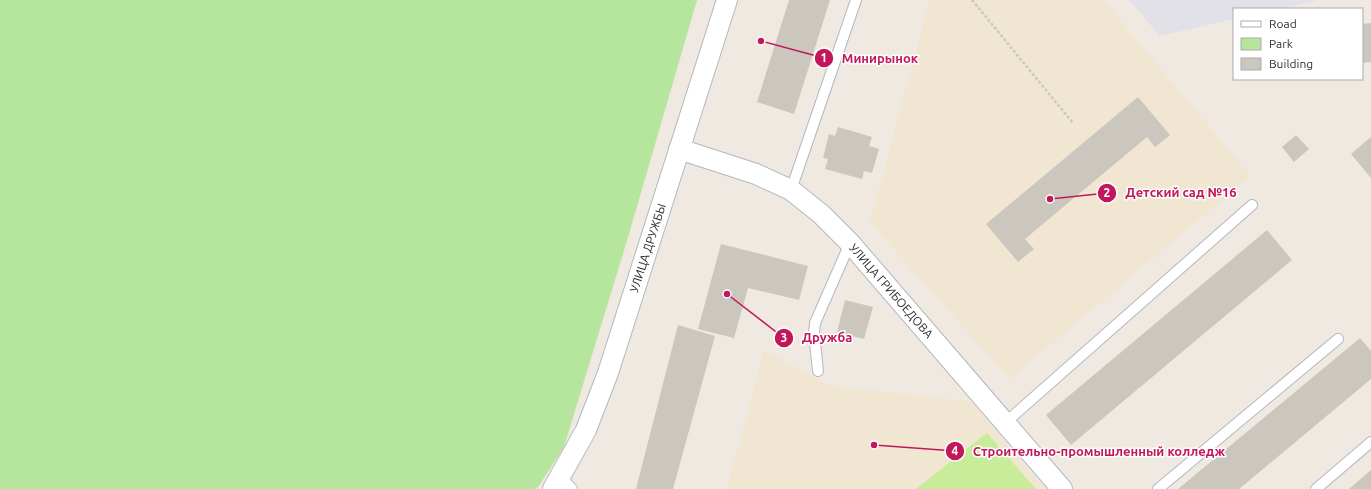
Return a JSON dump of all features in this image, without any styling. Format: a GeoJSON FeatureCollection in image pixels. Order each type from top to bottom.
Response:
{"type":"FeatureCollection","features":[{"type":"Feature","properties":{"kind":"street","name":"УЛИЦА ДРУЖБЫ"},"geometry":{"type":"LineString","coordinates":[[562,485],[586,430],[608,373],[727,0]]}},
{"type":"Feature","properties":{"kind":"street","name":"УЛИЦА ГРИБОЕДОВА"},"geometry":{"type":"LineString","coordinates":[[679,149],[756,174],[791,190],[822,214],[850,243],[1062,489]]}},
{"type":"Feature","properties":{"kind":"lane"},"geometry":{"type":"LineString","coordinates":[[791,190],[856,0]]}},
{"type":"Feature","properties":{"kind":"lane"},"geometry":{"type":"LineString","coordinates":[[1005,423],[1252,205]]}},
{"type":"Feature","properties":{"kind":"lane"},"geometry":{"type":"LineString","coordinates":[[818,371],[814,333],[815,323],[850,243]]}},
{"type":"Feature","properties":{"kind":"lane"},"geometry":{"type":"LineString","coordinates":[[1158,489],[1338,339]]}},
{"type":"Feature","properties":{"kind":"lane"},"geometry":{"type":"LineString","coordinates":[[1316,489],[1371,442]]}},
{"type":"Feature","properties":{"kind":"path"},"geometry":{"type":"LineString","coordinates":[[972,0],[1073,123]]}},
{"type":"Feature","properties":{"kind":"shaded area"},"geometry":{"type":"Polygon","coordinates":[[[930,0],[1103,0],[1251,176],[1009,379],[870,222],[930,0]]]}},
{"type":"Feature","properties":{"kind":"shaded area"},"geometry":{"type":"Polygon","coordinates":[[[1129,0],[1319,0],[1283,8],[1233,8],[1233,19],[1160,36],[1129,0]]]}},
{"type":"Feature","properties":{"kind":"shaded area"},"geometry":{"type":"Polygon","coordinates":[[[764,350],[829,385],[972,402],[1045,489],[727,489],[764,350]]]}},
{"type":"Feature","properties":{"kind":"green space"},"geometry":{"type":"Polygon","coordinates":[[[0,0],[697,0],[629,234],[564,447],[538,487],[535,489],[0,489],[0,0]]]}},
{"type":"Feature","properties":{"kind":"green space"},"geometry":{"type":"Polygon","coordinates":[[[987,433],[1036,489],[916,489],[987,433]]]}},
{"type":"Feature","properties":{"kind":"building"},"geometry":{"type":"Polygon","coordinates":[[[789,0],[830,0],[794,114],[757,102],[789,0]]]}},
{"type":"Feature","properties":{"kind":"building"},"geometry":{"type":"Polygon","coordinates":[[[1371,23],[1371,62],[1363,63],[1363,24],[1371,23]]]}},
{"type":"Feature","properties":{"kind":"building"},"geometry":{"type":"Polygon","coordinates":[[[1138,97],[1170,135],[1155,147],[1147,137],[1025,239],[1034,249],[1018,262],[986,224],[1138,97]]]}},
{"type":"Feature","properties":{"kind":"building"},"geometry":{"type":"Polygon","coordinates":[[[838,127],[872,137],[869,146],[879,149],[872,173],[864,171],[862,179],[825,169],[828,159],[823,158],[829,134],[835,136],[838,127]]]}},
{"type":"Feature","properties":{"kind":"building"},"geometry":{"type":"Polygon","coordinates":[[[1296,135],[1309,149],[1294,162],[1282,147],[1296,135]]]}},
{"type":"Feature","properties":{"kind":"building"},"geometry":{"type":"Polygon","coordinates":[[[1371,137],[1371,178],[1351,154],[1371,137]]]}},
{"type":"Feature","properties":{"kind":"building"},"geometry":{"type":"Polygon","coordinates":[[[1267,230],[1292,260],[1071,445],[1046,415],[1267,230]]]}},
{"type":"Feature","properties":{"kind":"building"},"geometry":{"type":"Polygon","coordinates":[[[721,244],[808,266],[799,300],[748,288],[734,338],[698,329],[721,244]]]}},
{"type":"Feature","properties":{"kind":"building"},"geometry":{"type":"Polygon","coordinates":[[[845,300],[873,307],[864,339],[837,332],[845,300]]]}},
{"type":"Feature","properties":{"kind":"building"},"geometry":{"type":"Polygon","coordinates":[[[678,325],[715,336],[673,489],[636,489],[678,325]]]}},
{"type":"Feature","properties":{"kind":"building"},"geometry":{"type":"Polygon","coordinates":[[[1360,338],[1371,351],[1371,379],[1239,489],[1178,489],[1360,338]]]}},
{"type":"Feature","properties":{"kind":"building"},"geometry":{"type":"Polygon","coordinates":[[[1371,470],[1371,489],[1349,489],[1371,470]]]}},
{"type":"Feature","properties":{"kind":"place","name":"Минирынок"},"geometry":{"type":"Point","coordinates":[761,41]}},
{"type":"Feature","properties":{"kind":"place","name":"Детский сад №16"},"geometry":{"type":"Point","coordinates":[1050,199]}},
{"type":"Feature","properties":{"kind":"place","name":"Дружба"},"geometry":{"type":"Point","coordinates":[727,294]}},
{"type":"Feature","properties":{"kind":"place","name":"Строительно-промышленный колледж"},"geometry":{"type":"Point","coordinates":[874,445]}}]}
